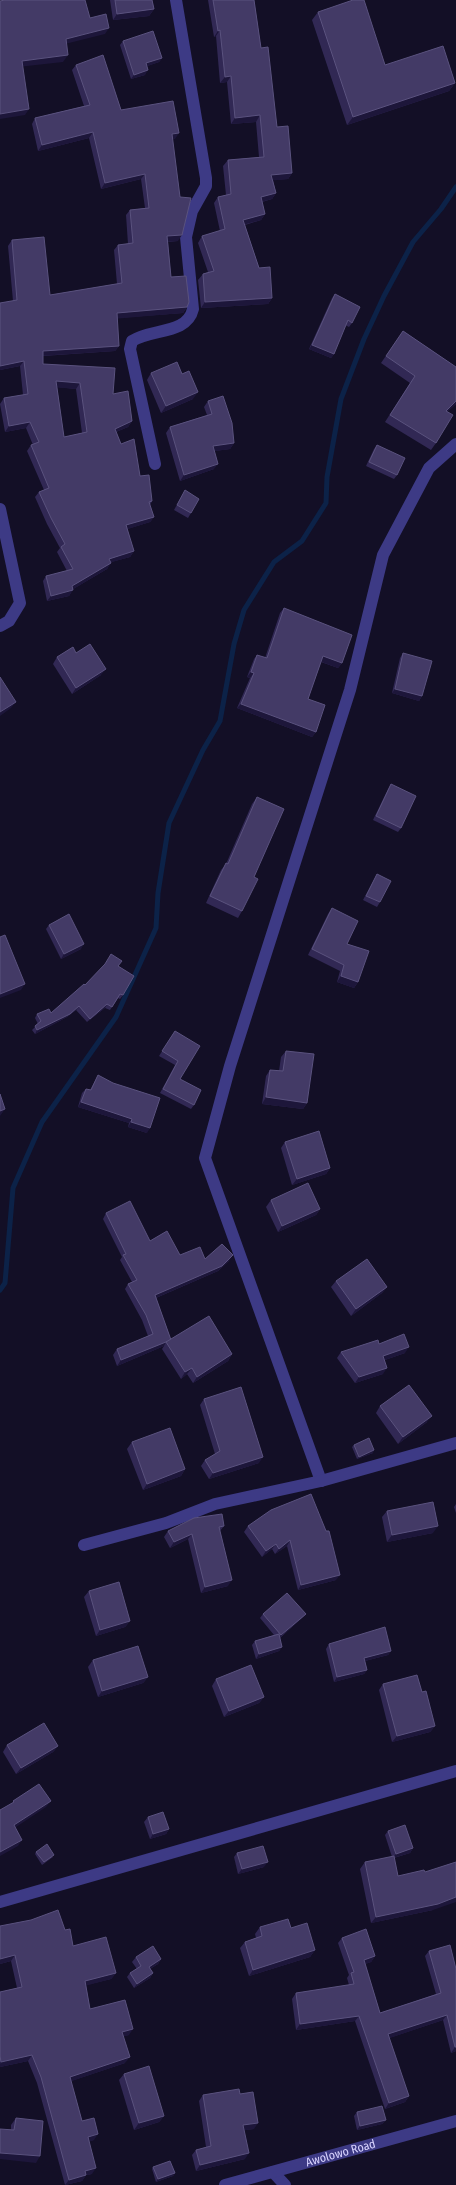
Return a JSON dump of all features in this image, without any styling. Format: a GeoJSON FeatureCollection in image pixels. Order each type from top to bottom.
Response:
{"type":"FeatureCollection","features":[{"type":"Feature","properties":{"kind":"street"},"geometry":{"type":"LineString","coordinates":[[155,464],[130,349],[132,341],[139,337],[183,324],[191,318],[193,309],[186,237],[192,211],[206,186],[176,0]]}},
{"type":"Feature","properties":{"kind":"street"},"geometry":{"type":"LineString","coordinates":[[321,1481],[205,1158],[232,1057],[350,690],[383,555],[429,468],[456,444]]}},
{"type":"Feature","properties":{"kind":"street"},"geometry":{"type":"LineString","coordinates":[[0,509],[20,603],[9,621],[0,626]]}},
{"type":"Feature","properties":{"kind":"street"},"geometry":{"type":"LineString","coordinates":[[84,1545],[166,1523],[215,1504],[321,1481],[456,1443]]}},
{"type":"Feature","properties":{"kind":"street"},"geometry":{"type":"LineString","coordinates":[[0,1902],[456,1771]]}},
{"type":"Feature","properties":{"kind":"street","name":"Awolowo Road"},"geometry":{"type":"LineString","coordinates":[[224,2185],[456,2121]]}},
{"type":"Feature","properties":{"kind":"street"},"geometry":{"type":"LineString","coordinates":[[273,2172],[285,2185]]}},
{"type":"Feature","properties":{"kind":"building"},"geometry":{"type":"Polygon","coordinates":[[[85,0],[90,18],[106,14],[109,28],[66,39],[68,55],[22,61],[29,109],[0,114],[0,1],[85,0]]]}},
{"type":"Feature","properties":{"kind":"building"},"geometry":{"type":"Polygon","coordinates":[[[115,0],[152,0],[154,9],[117,14],[115,0]]]}},
{"type":"Feature","properties":{"kind":"building"},"geometry":{"type":"Polygon","coordinates":[[[213,0],[254,0],[261,48],[268,47],[277,127],[288,126],[292,173],[271,175],[276,193],[261,197],[265,214],[243,220],[259,268],[270,267],[272,298],[205,302],[203,274],[214,271],[202,236],[225,229],[218,197],[231,194],[228,160],[264,157],[260,115],[235,118],[231,76],[225,77],[220,30],[218,31],[213,0]]]}},
{"type":"Feature","properties":{"kind":"building"},"geometry":{"type":"Polygon","coordinates":[[[353,0],[364,0],[385,65],[443,46],[455,83],[353,117],[318,12],[353,0]]]}},
{"type":"Feature","properties":{"kind":"building"},"geometry":{"type":"Polygon","coordinates":[[[153,31],[162,58],[146,63],[148,70],[134,75],[123,41],[153,31]]]}},
{"type":"Feature","properties":{"kind":"building"},"geometry":{"type":"Polygon","coordinates":[[[103,55],[121,110],[173,101],[179,133],[172,134],[180,197],[191,198],[182,235],[167,236],[171,277],[186,276],[189,302],[187,307],[117,313],[119,346],[43,351],[43,364],[115,368],[113,394],[128,391],[132,421],[115,429],[121,444],[134,439],[140,476],[149,475],[152,501],[149,502],[154,517],[126,525],[134,551],[109,559],[111,563],[72,586],[73,590],[51,596],[46,576],[73,569],[61,547],[65,544],[39,492],[49,488],[31,445],[39,442],[30,422],[9,426],[4,398],[28,394],[24,361],[0,366],[0,303],[17,300],[12,240],[44,237],[50,295],[122,283],[118,245],[133,243],[130,210],[149,208],[145,174],[105,183],[93,132],[42,145],[35,118],[90,105],[76,65],[103,55]],[[56,381],[64,437],[87,432],[80,383],[56,381]]]}},
{"type":"Feature","properties":{"kind":"building"},"geometry":{"type":"Polygon","coordinates":[[[335,294],[360,307],[352,323],[348,320],[334,354],[312,345],[335,294]]]}},
{"type":"Feature","properties":{"kind":"building"},"geometry":{"type":"Polygon","coordinates":[[[403,331],[456,367],[456,401],[446,411],[453,415],[436,443],[390,415],[415,376],[386,356],[403,331]]]}},
{"type":"Feature","properties":{"kind":"building"},"geometry":{"type":"Polygon","coordinates":[[[177,362],[182,374],[189,371],[198,392],[166,406],[151,373],[177,362]]]}},
{"type":"Feature","properties":{"kind":"building"},"geometry":{"type":"Polygon","coordinates":[[[223,396],[232,423],[234,443],[213,446],[218,464],[184,475],[170,427],[212,414],[208,401],[223,396]]]}},
{"type":"Feature","properties":{"kind":"building"},"geometry":{"type":"Polygon","coordinates":[[[377,445],[405,458],[397,475],[369,462],[377,445]]]}},
{"type":"Feature","properties":{"kind":"building"},"geometry":{"type":"Polygon","coordinates":[[[185,490],[199,499],[191,513],[177,505],[185,490]]]}},
{"type":"Feature","properties":{"kind":"building"},"geometry":{"type":"Polygon","coordinates":[[[284,608],[352,635],[342,663],[323,656],[308,699],[325,705],[316,732],[241,704],[254,673],[251,672],[257,655],[267,658],[284,608]]]}},
{"type":"Feature","properties":{"kind":"building"},"geometry":{"type":"Polygon","coordinates":[[[90,644],[106,669],[76,688],[57,657],[73,647],[76,653],[90,644]]]}},
{"type":"Feature","properties":{"kind":"building"},"geometry":{"type":"Polygon","coordinates":[[[403,653],[432,661],[422,696],[395,689],[403,653]]]}},
{"type":"Feature","properties":{"kind":"building"},"geometry":{"type":"Polygon","coordinates":[[[0,677],[16,702],[0,712],[0,677]]]}},
{"type":"Feature","properties":{"kind":"building"},"geometry":{"type":"Polygon","coordinates":[[[391,784],[416,796],[401,828],[376,816],[391,784]]]}},
{"type":"Feature","properties":{"kind":"building"},"geometry":{"type":"Polygon","coordinates":[[[257,797],[284,809],[254,877],[258,879],[242,911],[210,896],[226,863],[228,864],[257,797]]]}},
{"type":"Feature","properties":{"kind":"building"},"geometry":{"type":"Polygon","coordinates":[[[377,874],[391,881],[380,902],[366,896],[377,874]]]}},
{"type":"Feature","properties":{"kind":"building"},"geometry":{"type":"Polygon","coordinates":[[[332,908],[358,921],[347,944],[369,951],[358,982],[341,976],[344,965],[312,949],[332,908]]]}},
{"type":"Feature","properties":{"kind":"building"},"geometry":{"type":"Polygon","coordinates":[[[69,914],[84,944],[64,954],[49,925],[69,914]]]}},
{"type":"Feature","properties":{"kind":"building"},"geometry":{"type":"Polygon","coordinates":[[[5,935],[25,984],[0,994],[0,937],[5,935]]]}},
{"type":"Feature","properties":{"kind":"building"},"geometry":{"type":"Polygon","coordinates":[[[111,954],[122,961],[118,966],[134,976],[123,995],[120,994],[112,1007],[107,1004],[90,1019],[79,1006],[70,1014],[37,1030],[35,1026],[41,1021],[37,1014],[49,1009],[51,1013],[85,985],[105,964],[111,954]]]}},
{"type":"Feature","properties":{"kind":"building"},"geometry":{"type":"Polygon","coordinates":[[[175,1031],[200,1046],[180,1079],[201,1090],[194,1105],[163,1089],[178,1061],[162,1051],[175,1031]]]}},
{"type":"Feature","properties":{"kind":"building"},"geometry":{"type":"Polygon","coordinates":[[[286,1051],[314,1054],[307,1103],[266,1097],[270,1070],[283,1071],[286,1051]]]}},
{"type":"Feature","properties":{"kind":"building"},"geometry":{"type":"Polygon","coordinates":[[[98,1075],[113,1083],[160,1098],[150,1128],[131,1122],[132,1119],[81,1102],[86,1089],[91,1090],[98,1075]]]}},
{"type":"Feature","properties":{"kind":"building"},"geometry":{"type":"Polygon","coordinates":[[[0,1094],[5,1109],[0,1111],[0,1094]]]}},
{"type":"Feature","properties":{"kind":"building"},"geometry":{"type":"Polygon","coordinates":[[[319,1131],[330,1168],[297,1179],[285,1142],[319,1131]]]}},
{"type":"Feature","properties":{"kind":"building"},"geometry":{"type":"Polygon","coordinates":[[[308,1183],[320,1209],[282,1226],[271,1200],[308,1183]]]}},
{"type":"Feature","properties":{"kind":"building"},"geometry":{"type":"Polygon","coordinates":[[[130,1201],[150,1241],[167,1231],[180,1255],[200,1247],[205,1259],[222,1244],[233,1255],[222,1266],[155,1295],[171,1340],[121,1360],[117,1349],[153,1334],[146,1315],[128,1284],[137,1280],[123,1255],[126,1254],[106,1213],[130,1201]]]}},
{"type":"Feature","properties":{"kind":"building"},"geometry":{"type":"Polygon","coordinates":[[[367,1259],[387,1287],[356,1309],[336,1281],[367,1259]]]}},
{"type":"Feature","properties":{"kind":"building"},"geometry":{"type":"Polygon","coordinates":[[[209,1316],[232,1354],[197,1377],[192,1368],[185,1372],[166,1342],[209,1316]]]}},
{"type":"Feature","properties":{"kind":"building"},"geometry":{"type":"Polygon","coordinates":[[[404,1334],[409,1347],[383,1356],[387,1368],[359,1377],[341,1352],[378,1340],[379,1344],[404,1334]]]}},
{"type":"Feature","properties":{"kind":"building"},"geometry":{"type":"Polygon","coordinates":[[[409,1385],[432,1416],[403,1437],[380,1406],[409,1385]]]}},
{"type":"Feature","properties":{"kind":"building"},"geometry":{"type":"Polygon","coordinates":[[[241,1387],[263,1457],[213,1473],[205,1460],[220,1451],[204,1399],[241,1387]]]}},
{"type":"Feature","properties":{"kind":"building"},"geometry":{"type":"Polygon","coordinates":[[[170,1428],[185,1469],[147,1484],[132,1442],[170,1428]]]}},
{"type":"Feature","properties":{"kind":"building"},"geometry":{"type":"Polygon","coordinates":[[[369,1438],[374,1450],[359,1457],[354,1445],[369,1438]]]}},
{"type":"Feature","properties":{"kind":"building"},"geometry":{"type":"Polygon","coordinates":[[[311,1494],[326,1531],[329,1531],[340,1575],[301,1585],[290,1540],[279,1549],[276,1544],[266,1551],[248,1526],[271,1510],[311,1494]]]}},
{"type":"Feature","properties":{"kind":"building"},"geometry":{"type":"Polygon","coordinates":[[[433,1502],[438,1526],[392,1535],[387,1511],[433,1502]]]}},
{"type":"Feature","properties":{"kind":"building"},"geometry":{"type":"Polygon","coordinates":[[[222,1514],[224,1526],[219,1527],[232,1580],[205,1587],[192,1534],[174,1542],[168,1531],[194,1518],[222,1514]]]}},
{"type":"Feature","properties":{"kind":"building"},"geometry":{"type":"Polygon","coordinates":[[[119,1582],[130,1621],[100,1630],[89,1591],[119,1582]]]}},
{"type":"Feature","properties":{"kind":"building"},"geometry":{"type":"Polygon","coordinates":[[[287,1593],[306,1614],[281,1635],[263,1614],[287,1593]]]}},
{"type":"Feature","properties":{"kind":"building"},"geometry":{"type":"Polygon","coordinates":[[[385,1627],[391,1651],[364,1658],[367,1670],[337,1677],[329,1644],[385,1627]]]}},
{"type":"Feature","properties":{"kind":"building"},"geometry":{"type":"Polygon","coordinates":[[[279,1634],[282,1647],[259,1654],[255,1641],[279,1634]]]}},
{"type":"Feature","properties":{"kind":"building"},"geometry":{"type":"Polygon","coordinates":[[[138,1646],[148,1677],[102,1691],[93,1660],[138,1646]]]}},
{"type":"Feature","properties":{"kind":"building"},"geometry":{"type":"Polygon","coordinates":[[[251,1665],[264,1697],[229,1711],[216,1679],[251,1665]]]}},
{"type":"Feature","properties":{"kind":"building"},"geometry":{"type":"Polygon","coordinates":[[[417,1675],[422,1692],[426,1691],[435,1726],[397,1736],[383,1684],[417,1675]]]}},
{"type":"Feature","properties":{"kind":"building"},"geometry":{"type":"Polygon","coordinates":[[[44,1723],[58,1746],[21,1768],[7,1745],[44,1723]]]}},
{"type":"Feature","properties":{"kind":"building"},"geometry":{"type":"Polygon","coordinates":[[[39,1784],[51,1801],[14,1825],[22,1840],[0,1852],[0,1810],[39,1784]]]}},
{"type":"Feature","properties":{"kind":"building"},"geometry":{"type":"Polygon","coordinates":[[[163,1812],[169,1829],[153,1834],[148,1817],[163,1812]]]}},
{"type":"Feature","properties":{"kind":"building"},"geometry":{"type":"Polygon","coordinates":[[[405,1825],[413,1848],[396,1854],[388,1831],[405,1825]]]}},
{"type":"Feature","properties":{"kind":"building"},"geometry":{"type":"Polygon","coordinates":[[[47,1844],[54,1855],[44,1862],[36,1852],[47,1844]]]}},
{"type":"Feature","properties":{"kind":"building"},"geometry":{"type":"Polygon","coordinates":[[[263,1846],[268,1862],[242,1869],[237,1853],[263,1846]]]}},
{"type":"Feature","properties":{"kind":"building"},"geometry":{"type":"Polygon","coordinates":[[[394,1856],[398,1876],[424,1870],[425,1872],[456,1862],[456,1897],[438,1904],[376,1917],[365,1862],[394,1856]]]}},
{"type":"Feature","properties":{"kind":"building"},"geometry":{"type":"Polygon","coordinates":[[[58,1910],[65,1930],[70,1929],[73,1946],[106,1937],[116,1973],[85,1981],[90,2009],[125,2000],[133,2029],[122,2032],[130,2057],[70,2077],[82,2121],[94,2118],[98,2134],[88,2137],[96,2168],[85,2171],[86,2175],[69,2180],[41,2077],[32,2055],[1,2062],[0,2056],[0,1992],[22,1987],[15,1955],[0,1959],[0,1926],[31,1920],[58,1910]]]}},
{"type":"Feature","properties":{"kind":"building"},"geometry":{"type":"Polygon","coordinates":[[[288,1919],[291,1928],[307,1923],[315,1950],[253,1970],[245,1942],[262,1936],[260,1927],[288,1919]]]}},
{"type":"Feature","properties":{"kind":"building"},"geometry":{"type":"Polygon","coordinates":[[[366,1929],[375,1956],[364,1960],[380,2013],[441,1993],[429,1951],[450,1945],[456,1969],[456,2047],[447,2015],[388,2034],[409,2096],[389,2103],[359,2016],[300,2024],[296,1993],[354,1984],[351,1973],[354,1972],[342,1938],[366,1929]]]}},
{"type":"Feature","properties":{"kind":"building"},"geometry":{"type":"Polygon","coordinates":[[[153,1946],[161,1959],[149,1967],[153,1973],[137,1984],[130,1973],[141,1966],[136,1957],[153,1946]]]}},
{"type":"Feature","properties":{"kind":"building"},"geometry":{"type":"Polygon","coordinates":[[[149,2066],[164,2116],[139,2123],[124,2074],[149,2066]]]}},
{"type":"Feature","properties":{"kind":"building"},"geometry":{"type":"Polygon","coordinates":[[[239,2089],[240,2094],[253,2092],[258,2123],[243,2125],[249,2153],[200,2165],[196,2150],[211,2146],[203,2095],[239,2089]]]}},
{"type":"Feature","properties":{"kind":"building"},"geometry":{"type":"Polygon","coordinates":[[[382,2106],[386,2120],[360,2126],[357,2112],[382,2106]]]}},
{"type":"Feature","properties":{"kind":"building"},"geometry":{"type":"Polygon","coordinates":[[[16,2118],[43,2121],[40,2156],[0,2153],[0,2129],[14,2130],[16,2118]]]}},
{"type":"Feature","properties":{"kind":"building"},"geometry":{"type":"Polygon","coordinates":[[[170,2161],[175,2173],[158,2179],[153,2167],[170,2161]]]}},
{"type":"Feature","properties":{"kind":"waterway"},"geometry":{"type":"LineString","coordinates":[[0,1290],[5,1283],[13,1188],[42,1122],[116,1017],[156,928],[158,893],[169,823],[203,750],[220,721],[234,644],[244,610],[274,562],[302,541],[326,503],[327,477],[341,399],[364,339],[384,296],[413,242],[441,209],[456,187]]}}]}
